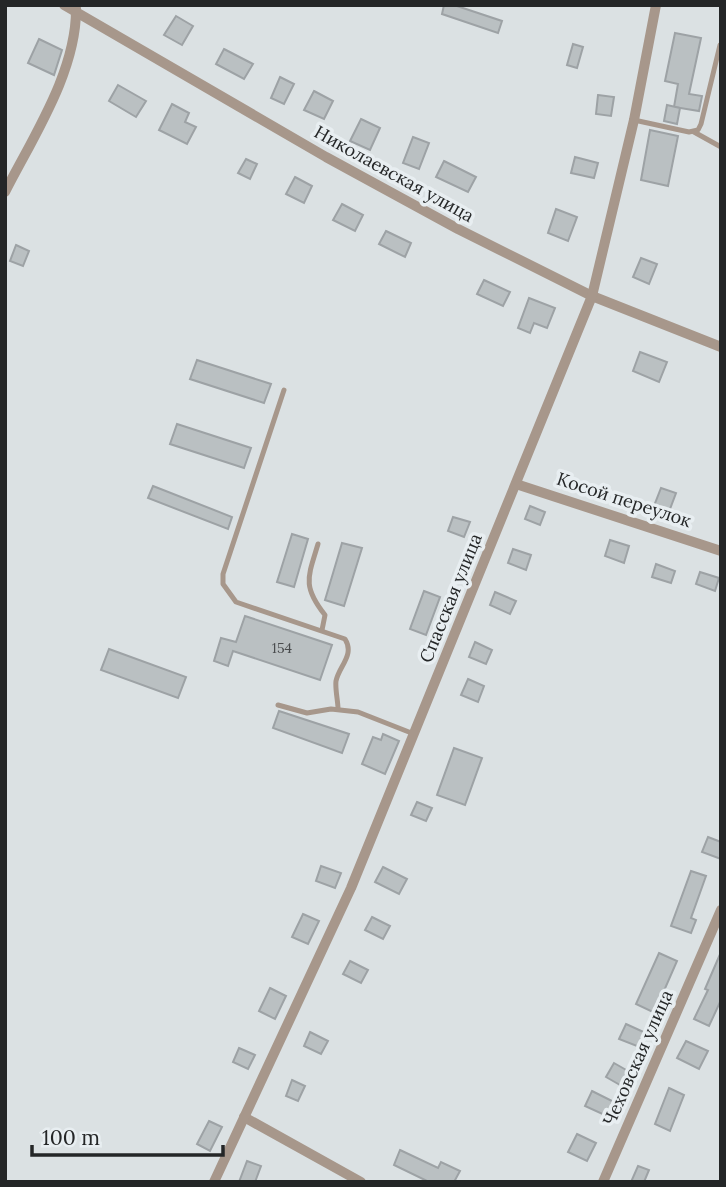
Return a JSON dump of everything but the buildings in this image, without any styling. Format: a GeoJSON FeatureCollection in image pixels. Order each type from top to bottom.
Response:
{"type":"FeatureCollection","features":[{"type":"Feature","properties":{"kind":"street","name":"Николаевская улица"},"geometry":{"type":"LineString","coordinates":[[64,5],[338,164],[458,229],[592,296],[721,347]]}},
{"type":"Feature","properties":{"kind":"street","name":"Спасская улица"},"geometry":{"type":"LineString","coordinates":[[214,1182],[351,888],[592,296],[634,120],[656,5]]}},
{"type":"Feature","properties":{"kind":"street"},"geometry":{"type":"LineString","coordinates":[[5,192],[62,78],[72,47],[76,10]]}},
{"type":"Feature","properties":{"kind":"street","name":"Косой переулок"},"geometry":{"type":"LineString","coordinates":[[516,484],[721,551]]}},
{"type":"Feature","properties":{"kind":"street","name":"Чеховская улица"},"geometry":{"type":"LineString","coordinates":[[603,1182],[721,910]]}},
{"type":"Feature","properties":{"kind":"street"},"geometry":{"type":"LineString","coordinates":[[244,1117],[361,1182]]}},
{"type":"Feature","properties":{"kind":"lane"},"geometry":{"type":"LineString","coordinates":[[694,132],[701,124],[720,45]]}},
{"type":"Feature","properties":{"kind":"lane"},"geometry":{"type":"LineString","coordinates":[[634,120],[694,132],[721,147]]}},
{"type":"Feature","properties":{"kind":"lane"},"geometry":{"type":"LineString","coordinates":[[284,390],[223,574],[223,584],[236,602],[345,639],[349,645],[348,655],[336,681],[338,709]]}},
{"type":"Feature","properties":{"kind":"lane"},"geometry":{"type":"LineString","coordinates":[[318,544],[307,579],[313,600],[325,615],[322,630]]}},
{"type":"Feature","properties":{"kind":"lane"},"geometry":{"type":"LineString","coordinates":[[278,705],[307,713],[338,709],[358,712],[414,734]]}}]}
